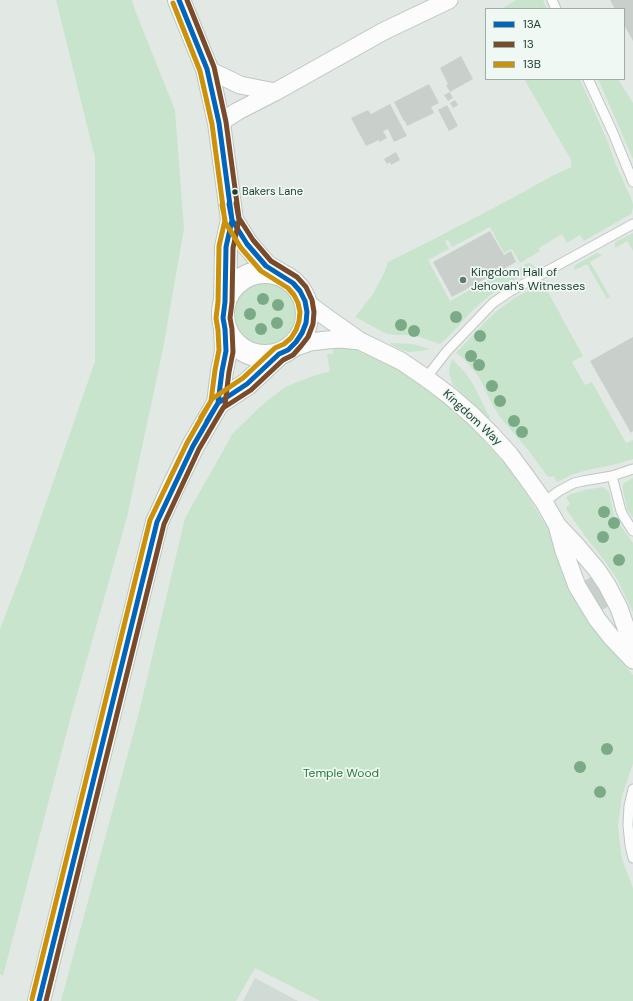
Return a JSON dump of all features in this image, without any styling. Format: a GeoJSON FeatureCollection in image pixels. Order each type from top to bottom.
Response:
{"type":"FeatureCollection","features":[{"type":"Feature","properties":{"kind":"main road"},"geometry":{"type":"LineString","coordinates":[[39,1001],[157,522],[193,446],[218,403],[226,351],[223,318],[226,247],[232,220],[219,123],[207,69],[179,0]]}},
{"type":"Feature","properties":{"kind":"main road"},"geometry":{"type":"LineString","coordinates":[[218,403],[247,384],[296,342],[306,323],[307,312],[305,301],[300,291],[293,283],[266,266],[248,244],[232,220]]}},
{"type":"Feature","properties":{"kind":"main road"},"geometry":{"type":"LineString","coordinates":[[224,302],[233,287],[251,274],[262,272],[273,273],[284,277]]}},
{"type":"Feature","properties":{"kind":"main road"},"geometry":{"type":"LineString","coordinates":[[225,328],[230,338],[237,346],[247,352],[257,356],[268,356],[283,352]]}},
{"type":"Feature","properties":{"kind":"street"},"geometry":{"type":"LineString","coordinates":[[219,123],[238,111],[384,31],[449,0]]}},
{"type":"Feature","properties":{"kind":"street"},"geometry":{"type":"LineString","coordinates":[[207,69],[240,85],[275,92]]}},
{"type":"Feature","properties":{"kind":"street","name":"Kingdom Way"},"geometry":{"type":"LineString","coordinates":[[305,301],[360,341],[401,361],[426,378],[450,396],[491,434],[510,455],[544,502],[557,525],[597,570],[619,608],[633,648]]}},
{"type":"Feature","properties":{"kind":"street","name":"Kingdom Way"},"geometry":{"type":"LineString","coordinates":[[283,352],[310,342],[340,339],[360,341]]}},
{"type":"Feature","properties":{"kind":"street","name":"Kingdom Way"},"geometry":{"type":"LineString","coordinates":[[557,525],[564,551],[577,586],[586,602],[608,633],[633,660]]}},
{"type":"Feature","properties":{"kind":"lane"},"geometry":{"type":"LineString","coordinates":[[588,80],[613,133],[633,182]]}},
{"type":"Feature","properties":{"kind":"lane"},"geometry":{"type":"LineString","coordinates":[[426,378],[447,351],[493,303],[509,292],[633,224]]}},
{"type":"Feature","properties":{"kind":"lane"},"geometry":{"type":"LineString","coordinates":[[544,502],[559,491],[574,483],[612,476],[633,469]]}},
{"type":"Feature","properties":{"kind":"lane"},"geometry":{"type":"LineString","coordinates":[[612,476],[621,511],[633,531]]}},
{"type":"Feature","properties":{"kind":"lane"},"geometry":{"type":"LineString","coordinates":[[633,790],[628,825],[633,858]]}},
{"type":"Feature","properties":{"kind":"shaded area"},"geometry":{"type":"Polygon","coordinates":[[[255,978],[298,1001],[243,1001],[255,978]]]}},
{"type":"Feature","properties":{"kind":"green space"},"geometry":{"type":"Polygon","coordinates":[[[56,0],[132,0],[175,110],[184,229],[163,349],[127,517],[71,716],[3,976],[0,974],[0,629],[23,569],[95,361],[95,158],[56,0]]]}},
{"type":"Feature","properties":{"kind":"green space"},"geometry":{"type":"Polygon","coordinates":[[[516,0],[543,0],[547,8],[503,8],[516,0]]]}},
{"type":"Feature","properties":{"kind":"green space"},"geometry":{"type":"Polygon","coordinates":[[[525,80],[580,80],[631,198],[633,208],[631,214],[584,241],[580,235],[567,243],[562,234],[539,248],[540,251],[520,263],[512,249],[504,253],[490,227],[452,247],[448,240],[445,241],[449,249],[428,260],[450,301],[507,270],[510,274],[528,263],[532,264],[535,268],[490,295],[440,344],[412,335],[387,334],[355,317],[373,294],[388,262],[571,167],[571,160],[525,80]]]}},
{"type":"Feature","properties":{"kind":"green space"},"geometry":{"type":"Polygon","coordinates":[[[598,80],[619,80],[633,103],[633,159],[598,80]]]}},
{"type":"Feature","properties":{"kind":"green space"},"geometry":{"type":"Polygon","coordinates":[[[633,233],[633,251],[627,241],[615,248],[615,242],[633,233]]]}},
{"type":"Feature","properties":{"kind":"green space"},"geometry":{"type":"Polygon","coordinates":[[[597,253],[602,255],[590,262],[610,297],[607,299],[587,264],[575,270],[574,268],[575,265],[597,253]]]}},
{"type":"Feature","properties":{"kind":"green space"},"geometry":{"type":"Polygon","coordinates":[[[265,282],[283,288],[291,296],[297,314],[291,332],[283,340],[265,346],[247,340],[239,332],[233,314],[239,296],[247,288],[265,282]]]}},
{"type":"Feature","properties":{"kind":"green space"},"geometry":{"type":"Polygon","coordinates":[[[543,283],[583,356],[572,362],[585,385],[592,382],[626,443],[633,440],[633,459],[584,471],[571,475],[557,482],[554,476],[547,476],[529,451],[500,417],[479,377],[464,359],[456,353],[499,309],[516,297],[543,283]]]}},
{"type":"Feature","properties":{"kind":"green space"},"geometry":{"type":"Polygon","coordinates":[[[390,344],[413,344],[431,349],[409,352],[399,349],[390,344]]]}},
{"type":"Feature","properties":{"kind":"green space","name":"Temple Wood"},"geometry":{"type":"Polygon","coordinates":[[[333,345],[357,349],[381,359],[430,392],[456,412],[476,432],[505,464],[529,498],[548,529],[613,651],[633,675],[633,764],[622,796],[618,827],[622,859],[633,888],[633,1001],[320,1001],[255,968],[236,1001],[61,1001],[139,712],[185,518],[233,433],[262,405],[285,387],[330,371],[327,354],[333,354],[333,345]]]}},
{"type":"Feature","properties":{"kind":"green space"},"geometry":{"type":"Polygon","coordinates":[[[452,359],[465,372],[473,384],[490,417],[489,418],[453,385],[449,372],[452,359]]]}},
{"type":"Feature","properties":{"kind":"green space"},"geometry":{"type":"Polygon","coordinates":[[[633,478],[633,518],[627,509],[623,485],[633,478]]]}},
{"type":"Feature","properties":{"kind":"green space"},"geometry":{"type":"Polygon","coordinates":[[[602,487],[609,492],[614,515],[633,543],[633,612],[617,579],[566,509],[570,504],[566,497],[585,490],[602,487]]]}},
{"type":"Feature","properties":{"kind":"building"},"geometry":{"type":"Polygon","coordinates":[[[610,0],[633,0],[633,41],[625,27],[625,8],[614,8],[610,0]]]}},
{"type":"Feature","properties":{"kind":"building"},"geometry":{"type":"Polygon","coordinates":[[[461,56],[473,79],[450,92],[446,85],[448,84],[440,68],[461,56]]]}},
{"type":"Feature","properties":{"kind":"building"},"geometry":{"type":"Polygon","coordinates":[[[429,84],[439,103],[431,107],[434,113],[407,126],[394,102],[429,84]]]}},
{"type":"Feature","properties":{"kind":"building"},"geometry":{"type":"Polygon","coordinates":[[[450,92],[453,98],[448,101],[444,95],[450,92]]]}},
{"type":"Feature","properties":{"kind":"building"},"geometry":{"type":"Polygon","coordinates":[[[455,100],[458,105],[453,108],[450,103],[455,100]]]}},
{"type":"Feature","properties":{"kind":"building"},"geometry":{"type":"Polygon","coordinates":[[[390,104],[407,136],[394,142],[388,129],[383,131],[387,138],[366,146],[351,118],[368,110],[371,114],[390,104]]]}},
{"type":"Feature","properties":{"kind":"building"},"geometry":{"type":"Polygon","coordinates":[[[447,105],[458,126],[449,131],[438,110],[447,105]]]}},
{"type":"Feature","properties":{"kind":"building"},"geometry":{"type":"Polygon","coordinates":[[[396,152],[400,160],[391,165],[390,162],[387,164],[384,159],[396,152]]]}},
{"type":"Feature","properties":{"kind":"building","name":"Kingdom Hall of Jehovah's Witnesses"},"geometry":{"type":"Polygon","coordinates":[[[490,231],[504,255],[511,251],[516,262],[452,297],[433,262],[490,231]]]}},
{"type":"Feature","properties":{"kind":"building"},"geometry":{"type":"Polygon","coordinates":[[[633,337],[633,431],[631,433],[590,361],[633,337]]]}},
{"type":"Feature","properties":{"kind":"building"},"geometry":{"type":"Polygon","coordinates":[[[593,576],[609,606],[600,611],[584,581],[593,576]]]}},
{"type":"Feature","properties":{"kind":"transit line","name":"13A"},"geometry":{"type":"LineString","coordinates":[[39,1001],[157,522],[193,446],[218,403],[247,384],[279,354],[288,350],[296,342],[306,323],[307,312],[305,301],[300,291],[293,283],[266,266],[247,244],[232,220],[219,123],[207,69],[179,0]]}},
{"type":"Feature","properties":{"kind":"transit line","name":"13"},"geometry":{"type":"LineString","coordinates":[[46,1001],[164,524],[199,449],[223,408],[251,390],[283,360],[293,355],[308,337],[313,324],[314,312],[312,300],[306,287],[297,277],[271,261],[253,240],[239,218],[226,122],[214,67],[187,0]]}},
{"type":"Feature","properties":{"kind":"transit line","name":"13B"},"geometry":{"type":"LineString","coordinates":[[32,999],[150,520],[187,443],[212,399],[243,378],[275,348],[284,344],[291,338],[299,321],[300,312],[294,295],[288,288],[261,271],[241,248],[225,222],[212,124],[200,71],[173,3]]}},
{"type":"Feature","properties":{"kind":"transit line","name":"13"},"geometry":{"type":"LineString","coordinates":[[213,425],[225,405],[233,352],[230,318],[232,302],[233,248],[239,220],[236,203]]}},
{"type":"Feature","properties":{"kind":"transit line","name":"13A"},"geometry":{"type":"LineString","coordinates":[[207,421],[218,403],[226,351],[223,318],[225,302],[226,247],[232,220],[229,204]]}},
{"type":"Feature","properties":{"kind":"transit line","name":"13B"},"geometry":{"type":"LineString","coordinates":[[201,417],[211,401],[219,350],[216,318],[218,302],[219,246],[225,220],[222,205]]}},
{"type":"Feature","properties":{"kind":"place","name":"Bakers Lane"},"geometry":{"type":"Point","coordinates":[235,192]}},
{"type":"Feature","properties":{"kind":"place","name":"Kingdom Hall of Jehovah's Witnesses"},"geometry":{"type":"Point","coordinates":[463,280]}}]}
